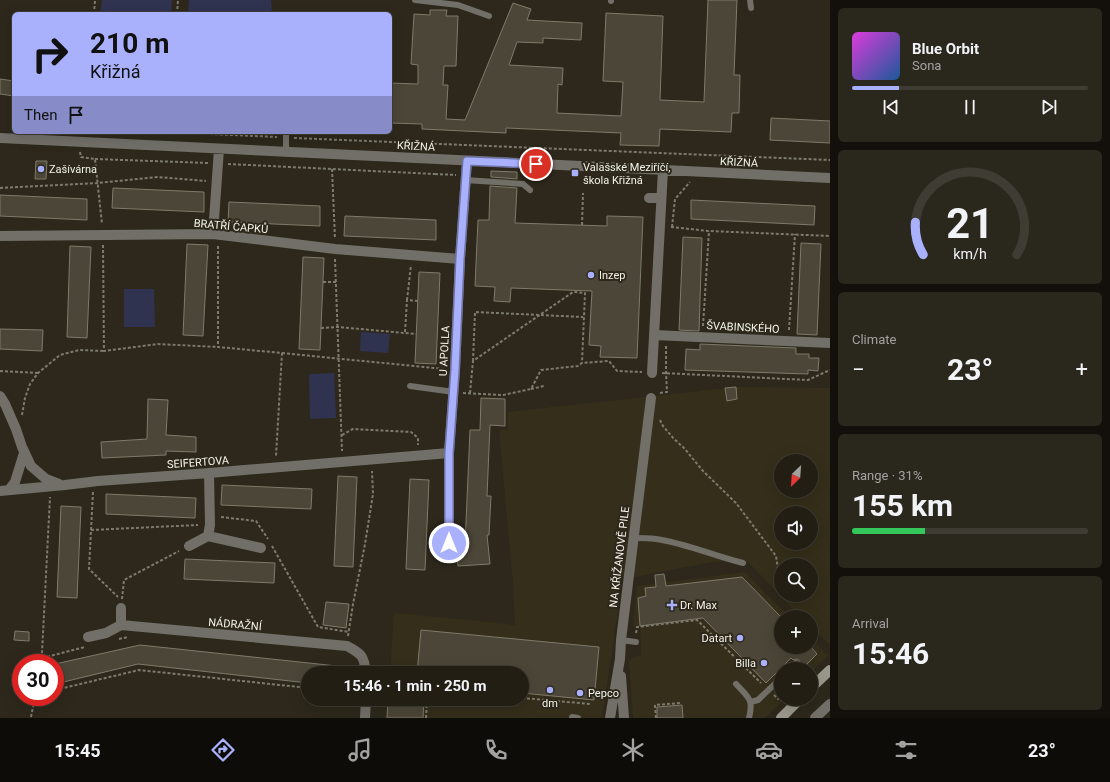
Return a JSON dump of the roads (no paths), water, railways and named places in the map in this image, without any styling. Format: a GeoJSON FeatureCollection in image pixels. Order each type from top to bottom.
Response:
{"type":"FeatureCollection","features":[{"type":"Feature","properties":{"kind":"main road"},"geometry":{"type":"LineString","coordinates":[[818,681],[830,670]]}},
{"type":"Feature","properties":{"kind":"main road"},"geometry":{"type":"LineString","coordinates":[[781,718],[793,706]]}},
{"type":"Feature","properties":{"kind":"street","name":"KŘIŽNÁ"},"geometry":{"type":"LineString","coordinates":[[0,138],[830,178]]}},
{"type":"Feature","properties":{"kind":"street"},"geometry":{"type":"LineString","coordinates":[[216,234],[219,149]]}},
{"type":"Feature","properties":{"kind":"street","name":"U APOLLA"},"geometry":{"type":"LineString","coordinates":[[449,543],[449,453],[454,392],[460,259],[467,161]]}},
{"type":"Feature","properties":{"kind":"street"},"geometry":{"type":"LineString","coordinates":[[652,372],[662,170]]}},
{"type":"Feature","properties":{"kind":"street"},"geometry":{"type":"LineString","coordinates":[[649,198],[661,198]]}},
{"type":"Feature","properties":{"kind":"street","name":"BRATŘÍ ČAPKŮ"},"geometry":{"type":"LineString","coordinates":[[0,236],[216,234],[335,249],[460,259]]}},
{"type":"Feature","properties":{"kind":"street","name":"ŠVABINSKÉHO"},"geometry":{"type":"LineString","coordinates":[[654,335],[830,343]]}},
{"type":"Feature","properties":{"kind":"street","name":"SEIFERTOVA"},"geometry":{"type":"LineString","coordinates":[[0,396],[16,429],[24,454],[31,466],[46,480],[65,486],[98,481],[449,453]]}},
{"type":"Feature","properties":{"kind":"street","name":"NA KŘIŽANOVĚ PILE"},"geometry":{"type":"LineString","coordinates":[[610,718],[620,659],[621,640],[650,401]]}},
{"type":"Feature","properties":{"kind":"street"},"geometry":{"type":"LineString","coordinates":[[4,490],[15,482],[24,454]]}},
{"type":"Feature","properties":{"kind":"street"},"geometry":{"type":"LineString","coordinates":[[208,536],[210,520],[209,473]]}},
{"type":"Feature","properties":{"kind":"street"},"geometry":{"type":"LineString","coordinates":[[4,490],[65,486]]}},
{"type":"Feature","properties":{"kind":"street"},"geometry":{"type":"LineString","coordinates":[[189,546],[208,536],[261,548]]}},
{"type":"Feature","properties":{"kind":"street"},"geometry":{"type":"LineString","coordinates":[[88,642],[121,625],[121,608]]}},
{"type":"Feature","properties":{"kind":"street","name":"NÁDRAŽNÍ"},"geometry":{"type":"LineString","coordinates":[[121,625],[347,646],[356,651],[363,658],[365,666]]}},
{"type":"Feature","properties":{"kind":"street"},"geometry":{"type":"LineString","coordinates":[[620,659],[624,718]]}},
{"type":"Feature","properties":{"kind":"street"},"geometry":{"type":"LineString","coordinates":[[815,718],[830,704]]}},
{"type":"Feature","properties":{"kind":"street"},"geometry":{"type":"LineString","coordinates":[[365,718],[366,706]]}},
{"type":"Feature","properties":{"kind":"lane"},"geometry":{"type":"LineString","coordinates":[[415,0],[458,4],[488,16]]}},
{"type":"Feature","properties":{"kind":"lane"},"geometry":{"type":"LineString","coordinates":[[750,0],[751,8]]}},
{"type":"Feature","properties":{"kind":"lane"},"geometry":{"type":"LineString","coordinates":[[286,135],[286,152]]}},
{"type":"Feature","properties":{"kind":"lane"},"geometry":{"type":"LineString","coordinates":[[466,180],[523,184],[530,190]]}},
{"type":"Feature","properties":{"kind":"lane"},"geometry":{"type":"LineString","coordinates":[[410,386],[454,392]]}},
{"type":"Feature","properties":{"kind":"lane"},"geometry":{"type":"LineString","coordinates":[[634,538],[654,538],[744,563]]}},
{"type":"Feature","properties":{"kind":"lane"},"geometry":{"type":"LineString","coordinates":[[621,640],[636,642]]}},
{"type":"Feature","properties":{"kind":"lane"},"geometry":{"type":"LineString","coordinates":[[736,684],[751,702],[752,707],[749,718]]}},
{"type":"Feature","properties":{"kind":"lane"},"geometry":{"type":"LineString","coordinates":[[751,702],[758,700],[774,685]]}},
{"type":"Feature","properties":{"kind":"place","name":"Zašívárna"},"geometry":{"type":"Point","coordinates":[41,169]}},
{"type":"Feature","properties":{"kind":"place","name":"Valašské Meziříčí, škola Křižná"},"geometry":{"type":"Point","coordinates":[575,173]}},
{"type":"Feature","properties":{"kind":"place","name":"Inzep"},"geometry":{"type":"Point","coordinates":[591,275]}},
{"type":"Feature","properties":{"kind":"place","name":"Dr. Max"},"geometry":{"type":"Point","coordinates":[672,605]}},
{"type":"Feature","properties":{"kind":"place","name":"Datart"},"geometry":{"type":"Point","coordinates":[740,638]}},
{"type":"Feature","properties":{"kind":"place","name":"Billa"},"geometry":{"type":"Point","coordinates":[764,663]}},
{"type":"Feature","properties":{"kind":"place","name":"dm"},"geometry":{"type":"Point","coordinates":[550,690]}},
{"type":"Feature","properties":{"kind":"place","name":"Pepco"},"geometry":{"type":"Point","coordinates":[580,693]}}]}
